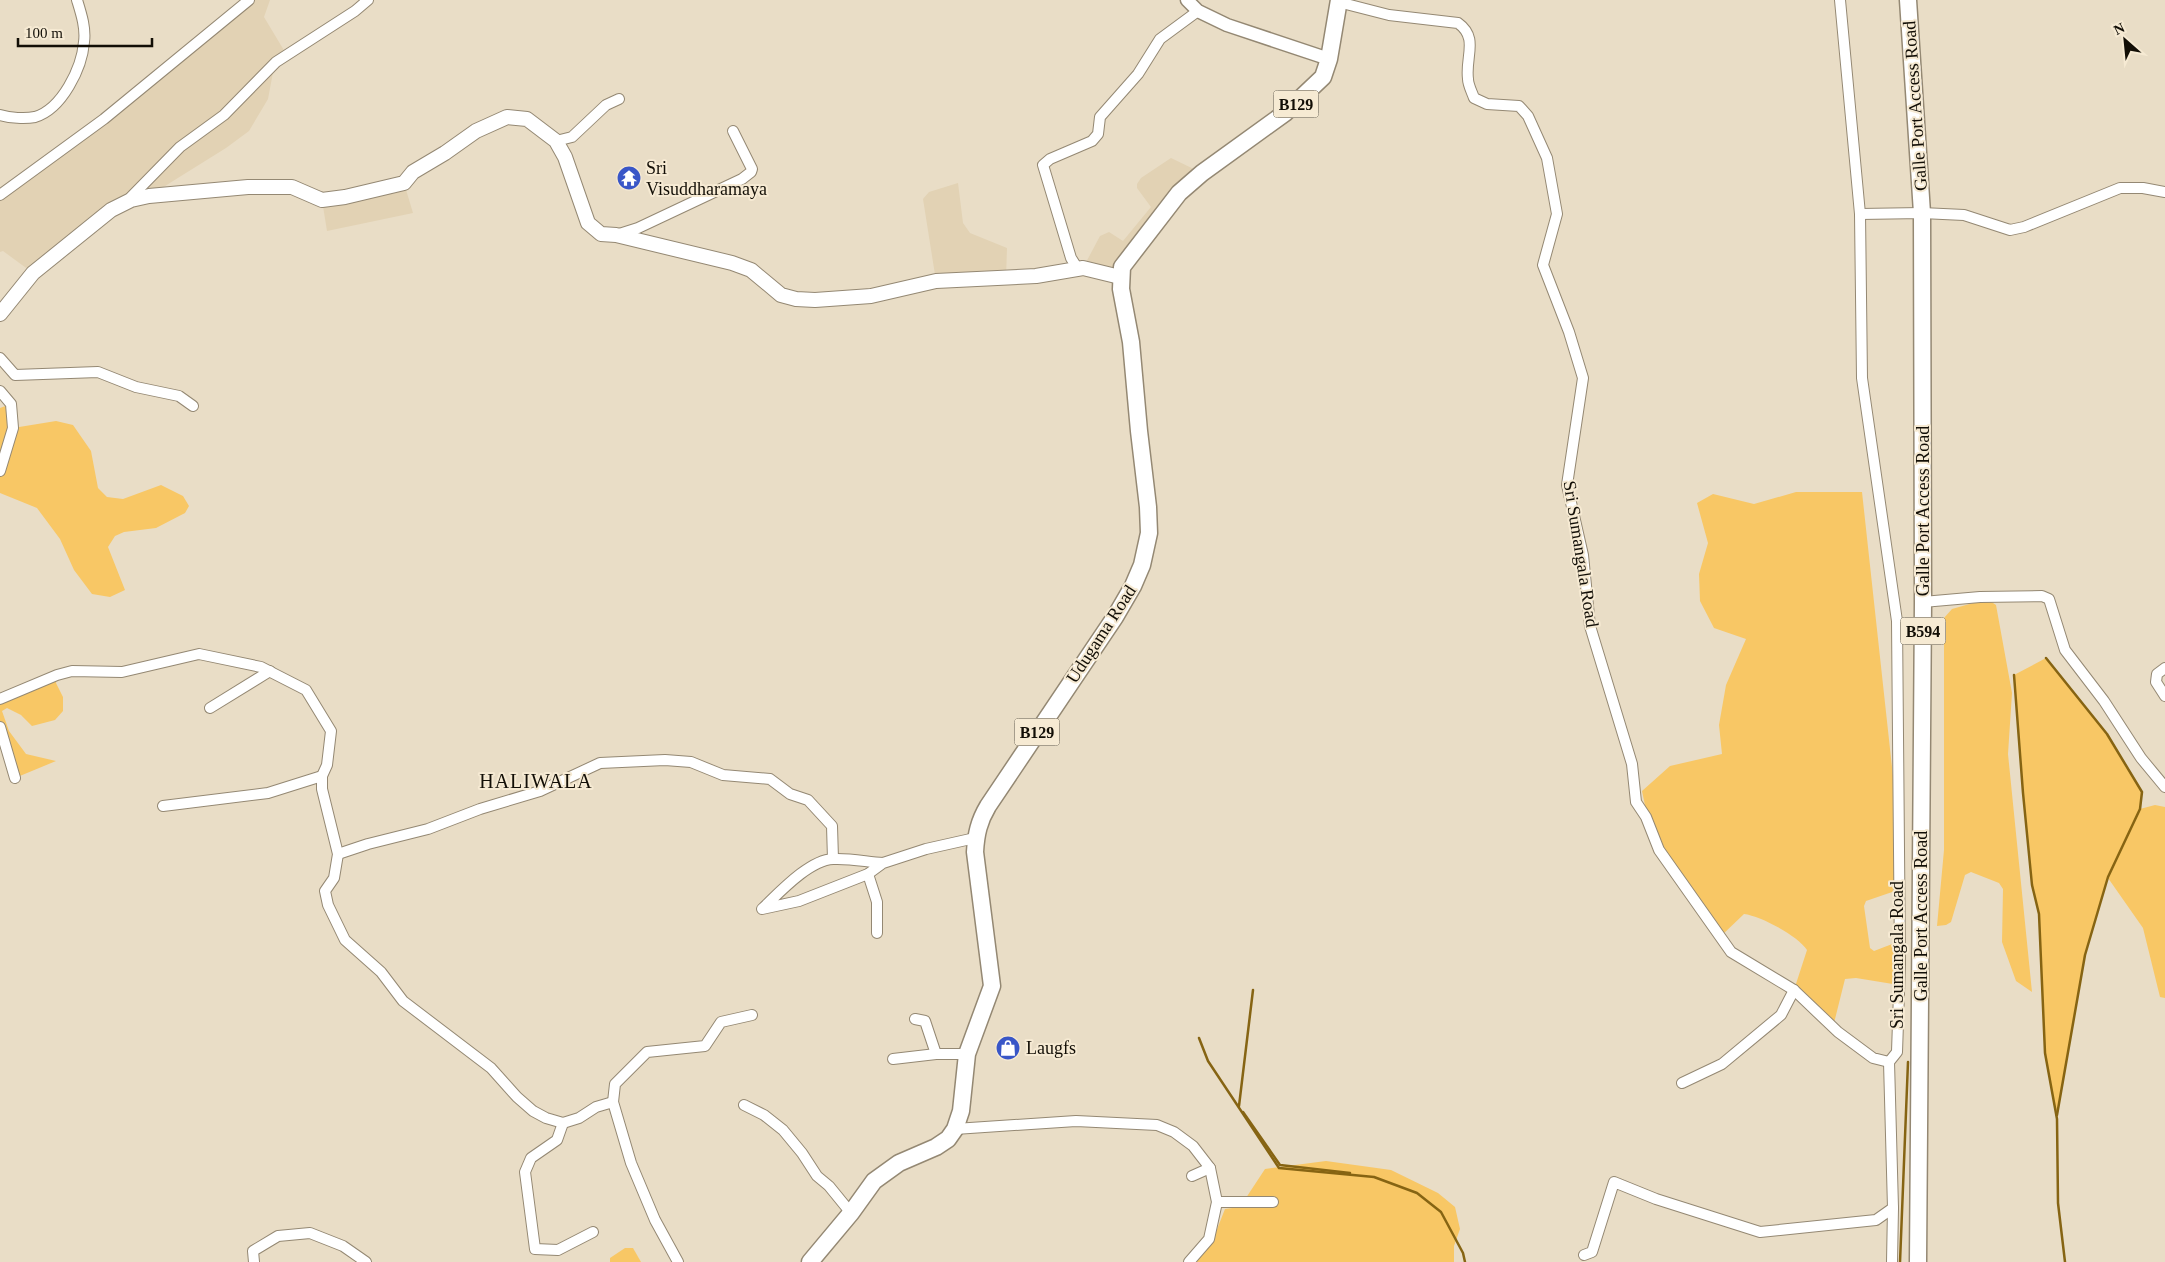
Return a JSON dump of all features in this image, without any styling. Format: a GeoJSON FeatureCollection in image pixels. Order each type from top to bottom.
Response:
{"type":"FeatureCollection","features":[{"type":"Feature","properties":{"kind":"main road","name":"Galle Port Access Road"},"geometry":{"type":"LineString","coordinates":[[1908,0],[1922,213],[1923,602],[1918,1262]]}},
{"type":"Feature","properties":{"kind":"main road","name":"B129"},"geometry":{"type":"LineString","coordinates":[[1120,277],[1122,267],[1132,252],[1179,193],[1202,173],[1285,113],[1323,77],[1329,59],[1338,1]]}},
{"type":"Feature","properties":{"kind":"main road"},"geometry":{"type":"LineString","coordinates":[[0,314],[33,273],[112,210],[131,200],[149,196],[248,187],[292,188],[322,200],[345,197],[404,183],[413,172],[445,153],[476,131],[507,118],[527,119],[556,141],[565,157],[588,223],[601,234],[616,235],[732,263],[751,270],[782,295],[796,299],[815,300],[871,296],[936,281],[1036,276],[1083,268],[1120,277]]}},
{"type":"Feature","properties":{"kind":"main road","name":"Udugama Road"},"geometry":{"type":"LineString","coordinates":[[955,1129],[960,1111],[967,1054],[992,986],[975,852],[979,823],[988,806],[1115,617],[1134,586],[1146,551],[1149,533],[1148,507],[1131,342],[1120,289],[1120,277]]}},
{"type":"Feature","properties":{"kind":"main road"},"geometry":{"type":"LineString","coordinates":[[810,1262],[851,1213],[869,1187],[883,1174],[899,1163],[936,1147],[948,1139],[955,1129]]}},
{"type":"Feature","properties":{"kind":"street"},"geometry":{"type":"LineString","coordinates":[[0,115],[35,117],[52,107],[65,92],[80,68],[85,41],[83,22],[77,0]]}},
{"type":"Feature","properties":{"kind":"street"},"geometry":{"type":"LineString","coordinates":[[0,195],[104,119],[249,0]]}},
{"type":"Feature","properties":{"kind":"street"},"geometry":{"type":"LineString","coordinates":[[131,200],[131,197],[180,147],[224,115],[276,62],[368,0]]}},
{"type":"Feature","properties":{"kind":"street"},"geometry":{"type":"LineString","coordinates":[[1187,0],[1198,11],[1227,25],[1329,59]]}},
{"type":"Feature","properties":{"kind":"street","name":"Sri Sumangala Road"},"geometry":{"type":"LineString","coordinates":[[1840,0],[1860,214],[1862,378],[1897,620],[1899,976],[1897,1052],[1889,1062],[1893,1208],[1892,1262]]}},
{"type":"Feature","properties":{"kind":"street","name":"Sri Sumangala Road"},"geometry":{"type":"LineString","coordinates":[[1338,1],[1388,15],[1458,23],[1466,29],[1470,38],[1468,80],[1474,98],[1487,104],[1520,106],[1528,116],[1548,158],[1557,214],[1543,264],[1569,332],[1583,378],[1567,485],[1583,555],[1590,626],[1632,764],[1636,802],[1646,817],[1659,850],[1731,952],[1794,990],[1838,1032],[1873,1058],[1889,1062]]}},
{"type":"Feature","properties":{"kind":"street"},"geometry":{"type":"LineString","coordinates":[[1083,268],[1076,266],[1071,258],[1043,165],[1050,159],[1092,141],[1098,134],[1100,117],[1138,74],[1160,39],[1198,11]]}},
{"type":"Feature","properties":{"kind":"street"},"geometry":{"type":"LineString","coordinates":[[556,141],[572,137],[606,105],[619,99]]}},
{"type":"Feature","properties":{"kind":"street"},"geometry":{"type":"LineString","coordinates":[[616,235],[638,228],[735,183],[751,172],[752,168],[733,131]]}},
{"type":"Feature","properties":{"kind":"street"},"geometry":{"type":"LineString","coordinates":[[1860,214],[1922,213],[1964,215],[2010,230],[2024,227],[2120,188],[2143,188],[2165,192]]}},
{"type":"Feature","properties":{"kind":"street"},"geometry":{"type":"LineString","coordinates":[[0,358],[15,375],[98,372],[136,387],[179,396],[193,406]]}},
{"type":"Feature","properties":{"kind":"street"},"geometry":{"type":"LineString","coordinates":[[0,391],[11,404],[13,428],[0,471]]}},
{"type":"Feature","properties":{"kind":"street"},"geometry":{"type":"LineString","coordinates":[[1923,602],[1980,597],[2042,596],[2049,599],[2065,650],[2104,701],[2141,758],[2165,787]]}},
{"type":"Feature","properties":{"kind":"street"},"geometry":{"type":"LineString","coordinates":[[0,699],[57,675],[72,671],[122,672],[199,654],[261,667],[306,690],[330,725],[332,731],[327,765],[322,776],[322,789],[338,854],[334,878],[325,891],[328,906],[345,940],[381,972],[403,1001],[491,1068],[517,1097],[533,1111],[546,1118],[563,1123],[579,1118],[596,1107],[613,1102]]}},
{"type":"Feature","properties":{"kind":"street"},"geometry":{"type":"LineString","coordinates":[[2165,668],[2157,674],[2156,682],[2165,696]]}},
{"type":"Feature","properties":{"kind":"street"},"geometry":{"type":"LineString","coordinates":[[210,708],[270,671]]}},
{"type":"Feature","properties":{"kind":"street"},"geometry":{"type":"LineString","coordinates":[[0,727],[15,778]]}},
{"type":"Feature","properties":{"kind":"street"},"geometry":{"type":"LineString","coordinates":[[338,854],[368,844],[428,829],[480,809],[540,791],[600,763],[665,760],[690,762],[723,775],[770,778],[790,794],[808,800],[832,826],[833,859]]}},
{"type":"Feature","properties":{"kind":"street"},"geometry":{"type":"LineString","coordinates":[[163,806],[268,793],[322,776]]}},
{"type":"Feature","properties":{"kind":"street"},"geometry":{"type":"LineString","coordinates":[[884,863],[833,859],[818,863],[787,885],[762,909],[799,901],[868,874],[884,863],[926,849],[976,838]]}},
{"type":"Feature","properties":{"kind":"street"},"geometry":{"type":"LineString","coordinates":[[868,874],[877,902],[877,933]]}},
{"type":"Feature","properties":{"kind":"street"},"geometry":{"type":"LineString","coordinates":[[1682,1083],[1722,1064],[1781,1015],[1794,990]]}},
{"type":"Feature","properties":{"kind":"street"},"geometry":{"type":"LineString","coordinates":[[678,1262],[655,1220],[631,1163],[613,1102],[615,1084],[647,1052],[705,1046],[721,1022],[752,1016]]}},
{"type":"Feature","properties":{"kind":"street"},"geometry":{"type":"LineString","coordinates":[[915,1019],[925,1021],[936,1054]]}},
{"type":"Feature","properties":{"kind":"street"},"geometry":{"type":"LineString","coordinates":[[893,1059],[936,1054],[967,1054]]}},
{"type":"Feature","properties":{"kind":"street"},"geometry":{"type":"LineString","coordinates":[[744,1105],[764,1115],[783,1130],[802,1153],[817,1176],[851,1213]]}},
{"type":"Feature","properties":{"kind":"street"},"geometry":{"type":"LineString","coordinates":[[955,1129],[1076,1121],[1157,1125],[1174,1132],[1192,1146],[1210,1168],[1217,1202],[1209,1239],[1189,1262]]}},
{"type":"Feature","properties":{"kind":"street"},"geometry":{"type":"LineString","coordinates":[[563,1123],[557,1140],[531,1158],[525,1172],[535,1249],[558,1250],[593,1232]]}},
{"type":"Feature","properties":{"kind":"street"},"geometry":{"type":"LineString","coordinates":[[1192,1176],[1210,1168]]}},
{"type":"Feature","properties":{"kind":"street"},"geometry":{"type":"LineString","coordinates":[[1584,1255],[1592,1252],[1614,1182],[1656,1199],[1760,1232],[1876,1220],[1893,1208]]}},
{"type":"Feature","properties":{"kind":"street"},"geometry":{"type":"LineString","coordinates":[[1217,1202],[1273,1202]]}},
{"type":"Feature","properties":{"kind":"street"},"geometry":{"type":"LineString","coordinates":[[254,1262],[253,1251],[278,1236],[310,1233],[343,1246],[366,1262]]}},
{"type":"Feature","properties":{"kind":"shaded area"},"geometry":{"type":"Polygon","coordinates":[[[249,0],[270,0],[264,17],[288,57],[274,67],[268,99],[249,131],[226,148],[149,196],[111,210],[33,273],[3,251],[0,252],[0,195],[249,0]]]}},
{"type":"Feature","properties":{"kind":"shaded area"},"geometry":{"type":"Polygon","coordinates":[[[1171,158],[1202,173],[1120,277],[1083,268],[1100,236],[1109,232],[1123,241],[1151,207],[1137,188],[1137,184],[1141,178],[1171,158]]]}},
{"type":"Feature","properties":{"kind":"shaded area"},"geometry":{"type":"Polygon","coordinates":[[[404,183],[413,213],[327,231],[322,200],[404,183]]]}},
{"type":"Feature","properties":{"kind":"shaded area"},"geometry":{"type":"Polygon","coordinates":[[[958,183],[963,223],[970,233],[1007,248],[1006,278],[936,281],[923,199],[929,192],[958,183]]]}},
{"type":"Feature","properties":{"kind":"shaded area"},"geometry":{"type":"Polygon","coordinates":[[[11,404],[13,428],[56,421],[73,425],[91,451],[98,488],[107,497],[123,499],[161,485],[183,496],[189,506],[185,513],[156,528],[124,532],[115,536],[108,547],[125,590],[110,597],[92,594],[74,570],[60,539],[37,508],[0,493],[0,408],[11,404]]]}},
{"type":"Feature","properties":{"kind":"shaded area"},"geometry":{"type":"Polygon","coordinates":[[[1796,492],[1862,492],[1897,813],[1898,890],[1866,901],[1864,906],[1870,948],[1874,951],[1900,941],[1899,985],[1856,978],[1845,979],[1833,1027],[1794,990],[1807,950],[1796,939],[1760,918],[1744,914],[1720,937],[1650,829],[1642,791],[1670,766],[1722,754],[1719,725],[1726,685],[1746,639],[1714,628],[1700,601],[1699,574],[1708,543],[1697,503],[1713,494],[1754,504],[1796,492]]]}},
{"type":"Feature","properties":{"kind":"shaded area"},"geometry":{"type":"Polygon","coordinates":[[[1987,599],[1996,605],[2012,693],[2008,754],[2032,992],[2016,981],[2002,942],[2003,889],[1999,883],[1971,872],[1965,875],[1951,922],[1946,925],[1937,926],[1944,850],[1944,618],[1952,609],[1987,599]]]}},
{"type":"Feature","properties":{"kind":"shaded area"},"geometry":{"type":"Polygon","coordinates":[[[2046,658],[2107,734],[2142,792],[2140,809],[2155,805],[2165,807],[2165,998],[2160,997],[2143,928],[2108,878],[2085,955],[2057,1119],[2045,1053],[2039,914],[2032,885],[2014,675],[2046,658]]]}},
{"type":"Feature","properties":{"kind":"shaded area"},"geometry":{"type":"Polygon","coordinates":[[[57,675],[56,683],[63,697],[63,711],[55,720],[32,726],[21,715],[7,708],[2,711],[9,731],[26,754],[56,761],[15,778],[0,727],[0,699],[57,675]]]}},
{"type":"Feature","properties":{"kind":"shaded area"},"geometry":{"type":"Polygon","coordinates":[[[1326,1161],[1391,1170],[1438,1193],[1455,1207],[1460,1229],[1454,1246],[1454,1262],[1196,1262],[1212,1242],[1225,1209],[1240,1207],[1265,1169],[1326,1161]]]}},
{"type":"Feature","properties":{"kind":"shaded area"},"geometry":{"type":"Polygon","coordinates":[[[625,1248],[633,1248],[641,1262],[610,1262],[610,1258],[625,1248]]]}},
{"type":"Feature","properties":{"kind":"waterway"},"geometry":{"type":"LineString","coordinates":[[2046,658],[2107,734],[2142,792],[2140,809],[2108,877],[2085,955],[2057,1115]]}},
{"type":"Feature","properties":{"kind":"waterway"},"geometry":{"type":"LineString","coordinates":[[2014,675],[2032,885],[2039,914],[2045,1053],[2057,1119],[2058,1203],[2065,1262]]}},
{"type":"Feature","properties":{"kind":"waterway"},"geometry":{"type":"LineString","coordinates":[[1239,1106],[1253,990]]}},
{"type":"Feature","properties":{"kind":"waterway"},"geometry":{"type":"LineString","coordinates":[[1199,1038],[1208,1061],[1279,1168],[1374,1177],[1417,1193],[1441,1212],[1463,1253],[1465,1262]]}},
{"type":"Feature","properties":{"kind":"waterway"},"geometry":{"type":"LineString","coordinates":[[1900,1262],[1908,1062]]}},
{"type":"Feature","properties":{"kind":"waterway"},"geometry":{"type":"LineString","coordinates":[[1243,1112],[1280,1165],[1350,1173]]}},
{"type":"Feature","properties":{"kind":"place","name":"Sri Visuddharamaya"},"geometry":{"type":"Point","coordinates":[629,178]}},
{"type":"Feature","properties":{"kind":"place","name":"Laugfs"},"geometry":{"type":"Point","coordinates":[1008,1048]}},
{"type":"Feature","properties":{"kind":"district","name":"HALIWALA"},"geometry":{"type":"Point","coordinates":[536,781]}}]}
